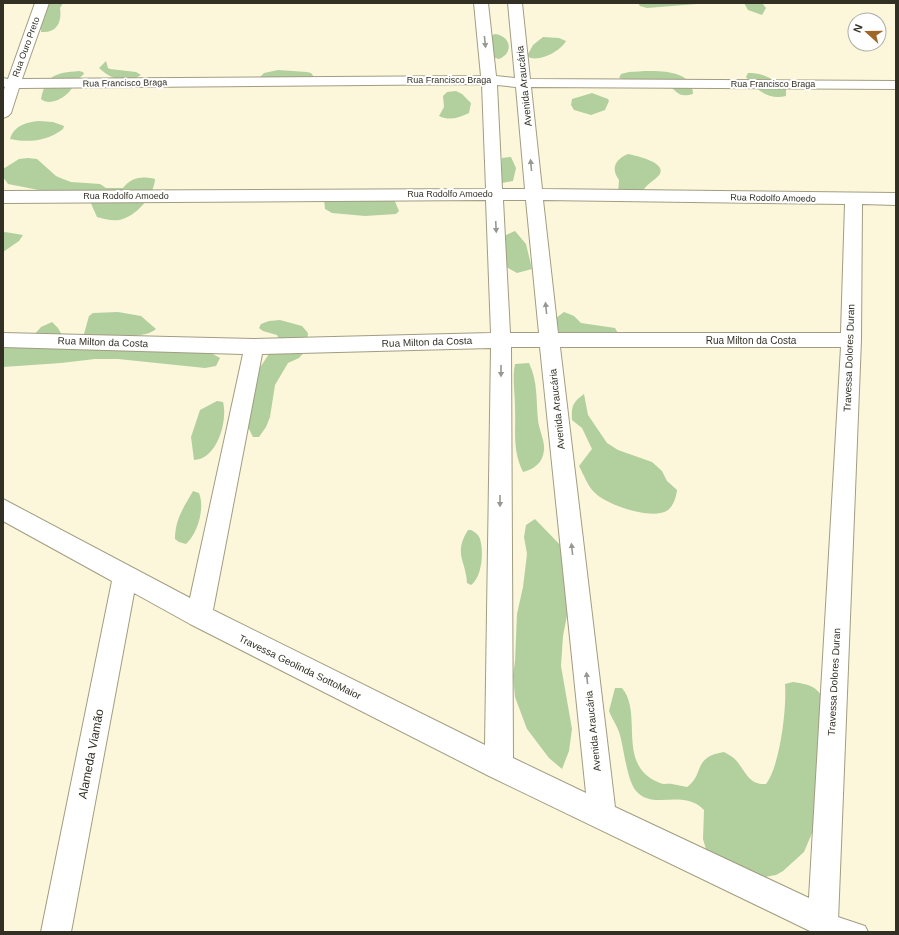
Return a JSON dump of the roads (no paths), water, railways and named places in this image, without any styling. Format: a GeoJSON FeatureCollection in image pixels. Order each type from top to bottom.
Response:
{"type":"FeatureCollection","features":[{"type":"Feature","properties":{"kind":"street","name":"Rua Ouro Preto"},"geometry":{"type":"LineString","coordinates":[[3,113],[8,83],[42,3]]}},
{"type":"Feature","properties":{"kind":"street"},"geometry":{"type":"LineString","coordinates":[[481,3],[489,80],[501,340],[499,766]]}},
{"type":"Feature","properties":{"kind":"street","name":"Avenida Araucária"},"geometry":{"type":"LineString","coordinates":[[515,3],[549,340],[602,814]]}},
{"type":"Feature","properties":{"kind":"street","name":"Rua Francisco Braga"},"geometry":{"type":"LineString","coordinates":[[8,83],[489,80],[524,83],[896,85]]}},
{"type":"Feature","properties":{"kind":"street","name":"Rua Rodolfo Amoedo"},"geometry":{"type":"LineString","coordinates":[[3,197],[494,194],[896,199]]}},
{"type":"Feature","properties":{"kind":"street","name":"Travessa Dolores Duran"},"geometry":{"type":"LineString","coordinates":[[823,921],[851,340],[854,199]]}},
{"type":"Feature","properties":{"kind":"street","name":"Rua Milton da Costa"},"geometry":{"type":"LineString","coordinates":[[3,340],[254,347],[501,340],[851,340]]}},
{"type":"Feature","properties":{"kind":"street"},"geometry":{"type":"LineString","coordinates":[[199,616],[254,347]]}},
{"type":"Feature","properties":{"kind":"street","name":"Travessa Geolinda SottoMaior"},"geometry":{"type":"LineString","coordinates":[[3,510],[199,616],[499,766],[602,814]]}},
{"type":"Feature","properties":{"kind":"street","name":"Alameda Viamão"},"geometry":{"type":"LineString","coordinates":[[56,932],[125,576]]}},
{"type":"Feature","properties":{"kind":"street"},"geometry":{"type":"LineString","coordinates":[[602,814],[823,921]]}},
{"type":"Feature","properties":{"kind":"lane"},"geometry":{"type":"LineString","coordinates":[[823,921],[858,932]]}}]}
